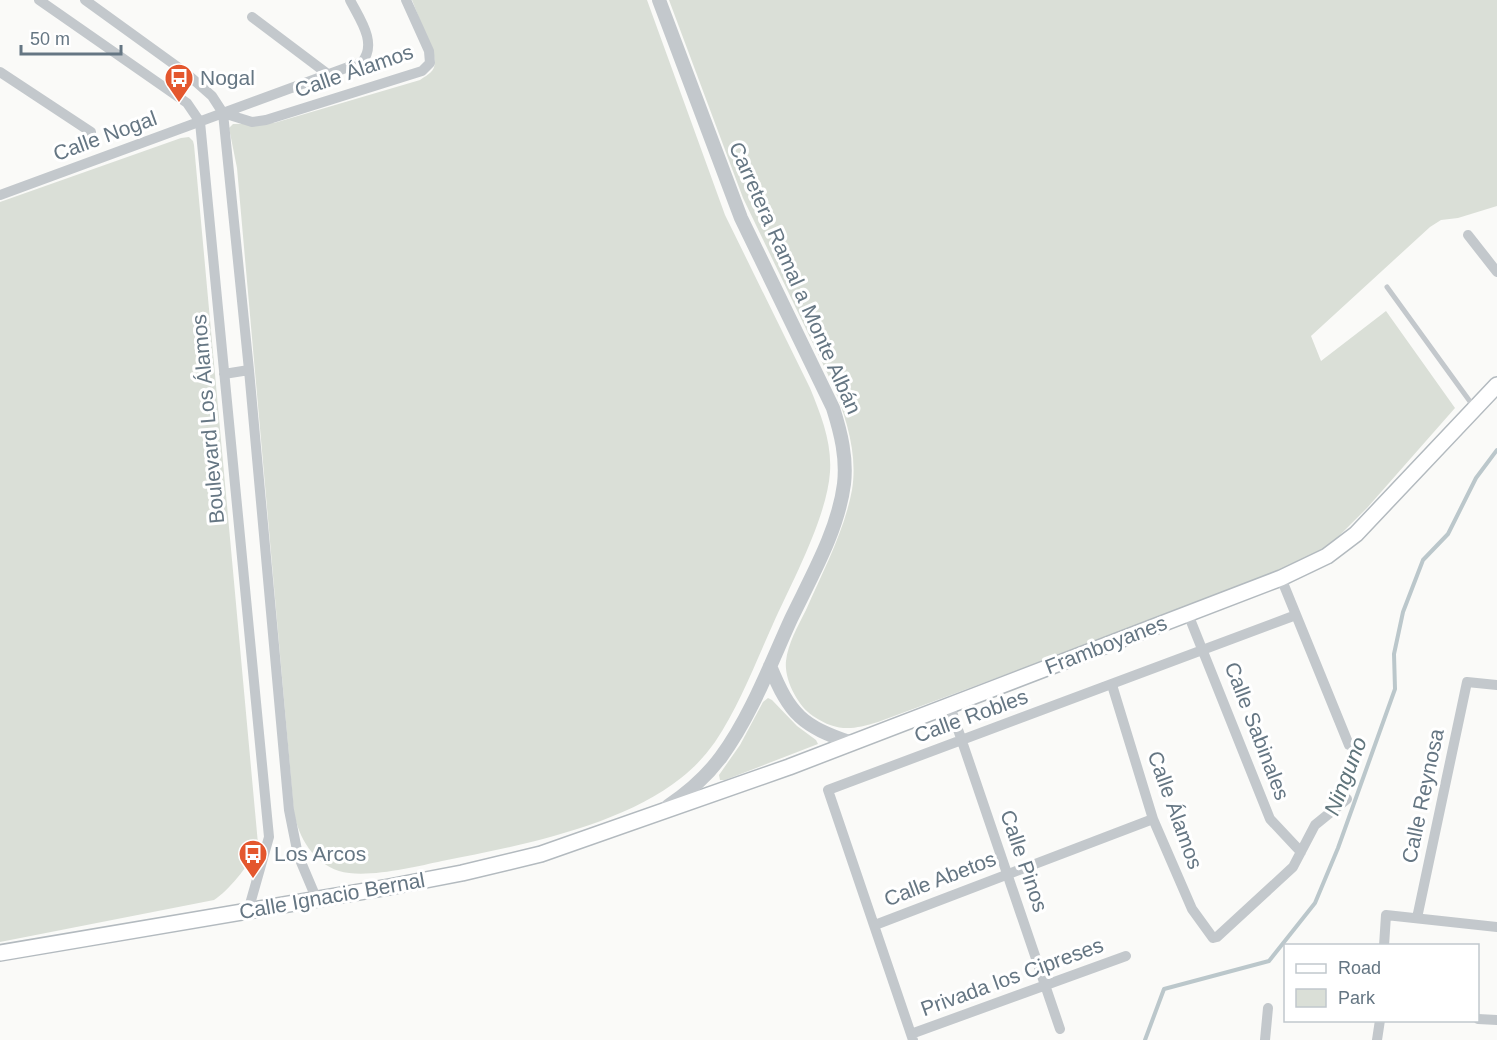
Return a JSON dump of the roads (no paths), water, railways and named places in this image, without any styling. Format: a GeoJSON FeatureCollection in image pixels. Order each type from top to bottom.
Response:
{"type":"FeatureCollection","features":[{"type":"Feature","properties":{"kind":"main road","name":"Framboyanes"},"geometry":{"type":"LineString","coordinates":[[657,814],[852,743],[1188,614],[1281,578],[1327,556],[1356,534],[1497,385]]}},
{"type":"Feature","properties":{"kind":"main road","name":"Calle Ignacio Bernal"},"geometry":{"type":"LineString","coordinates":[[0,953],[317,900],[462,873],[568,845],[657,814]]}},
{"type":"Feature","properties":{"kind":"street"},"geometry":{"type":"LineString","coordinates":[[39,0],[187,103],[200,122]]}},
{"type":"Feature","properties":{"kind":"street"},"geometry":{"type":"LineString","coordinates":[[85,0],[186,73],[212,96],[223,113],[289,810],[297,855],[317,900]]}},
{"type":"Feature","properties":{"kind":"street","name":"Calle Nogal"},"geometry":{"type":"LineString","coordinates":[[0,195],[362,62],[369,52],[368,37],[350,0]]}},
{"type":"Feature","properties":{"kind":"street","name":"Calle Álamos"},"geometry":{"type":"LineString","coordinates":[[223,113],[252,122],[266,120],[422,71],[430,63],[429,51],[406,0]]}},
{"type":"Feature","properties":{"kind":"street","name":"Carretera Ramal a Monte Albán"},"geometry":{"type":"LineString","coordinates":[[657,814],[699,783],[723,755],[742,722],[820,556],[841,501],[845,466],[842,439],[832,408],[741,219],[659,0]]}},
{"type":"Feature","properties":{"kind":"street"},"geometry":{"type":"LineString","coordinates":[[252,17],[329,75]]}},
{"type":"Feature","properties":{"kind":"street"},"geometry":{"type":"LineString","coordinates":[[0,72],[91,132]]}},
{"type":"Feature","properties":{"kind":"street","name":"Boulevard Los Álamos"},"geometry":{"type":"LineString","coordinates":[[200,122],[269,837],[248,911]]}},
{"type":"Feature","properties":{"kind":"street"},"geometry":{"type":"LineString","coordinates":[[1468,235],[1497,272]]}},
{"type":"Feature","properties":{"kind":"street"},"geometry":{"type":"LineString","coordinates":[[224,374],[249,370]]}},
{"type":"Feature","properties":{"kind":"street"},"geometry":{"type":"LineString","coordinates":[[1281,578],[1349,745]]}},
{"type":"Feature","properties":{"kind":"street","name":"Calle Sabinales"},"geometry":{"type":"LineString","coordinates":[[1188,614],[1204,649],[1270,819],[1301,852]]}},
{"type":"Feature","properties":{"kind":"street","name":"Calle Robles"},"geometry":{"type":"LineString","coordinates":[[875,925],[828,789],[1296,615]]}},
{"type":"Feature","properties":{"kind":"street"},"geometry":{"type":"LineString","coordinates":[[770,666],[778,687],[792,710],[816,729],[852,743]]}},
{"type":"Feature","properties":{"kind":"street","name":"Calle Reynosa"},"geometry":{"type":"LineString","coordinates":[[1417,918],[1467,682],[1497,685]]}},
{"type":"Feature","properties":{"kind":"street","name":"Calle Álamos"},"geometry":{"type":"LineString","coordinates":[[1112,685],[1153,819],[1192,909],[1213,938],[1217,937],[1293,867],[1301,852]]}},
{"type":"Feature","properties":{"kind":"street","name":"Calle Pinos"},"geometry":{"type":"LineString","coordinates":[[950,705],[1060,1029]]}},
{"type":"Feature","properties":{"kind":"street"},"geometry":{"type":"LineString","coordinates":[[1301,852],[1315,825],[1347,799]]}},
{"type":"Feature","properties":{"kind":"street","name":"Calle Abetos"},"geometry":{"type":"LineString","coordinates":[[875,925],[1153,819]]}},
{"type":"Feature","properties":{"kind":"street"},"geometry":{"type":"LineString","coordinates":[[1384,944],[1386,915],[1497,927]]}},
{"type":"Feature","properties":{"kind":"street"},"geometry":{"type":"LineString","coordinates":[[875,925],[912,1037]]}},
{"type":"Feature","properties":{"kind":"street","name":"Privada los Cipreses"},"geometry":{"type":"LineString","coordinates":[[912,1037],[1126,956]]}},
{"type":"Feature","properties":{"kind":"street"},"geometry":{"type":"LineString","coordinates":[[1265,1040],[1268,1008]]}},
{"type":"Feature","properties":{"kind":"street"},"geometry":{"type":"LineString","coordinates":[[1479,1019],[1497,1020]]}},
{"type":"Feature","properties":{"kind":"street"},"geometry":{"type":"LineString","coordinates":[[1377,1040],[1380,1022]]}},
{"type":"Feature","properties":{"kind":"lane"},"geometry":{"type":"LineString","coordinates":[[1387,287],[1475,408]]}},
{"type":"Feature","properties":{"kind":"waterway","name":"Ninguno"},"geometry":{"type":"LineString","coordinates":[[1145,1040],[1164,989],[1269,961],[1315,903],[1338,848],[1395,689],[1394,654],[1403,612],[1423,560],[1448,534],[1476,478],[1497,450]]}},
{"type":"Feature","properties":{"kind":"place","name":"Nogal"},"geometry":{"type":"Point","coordinates":[179,104]}},
{"type":"Feature","properties":{"kind":"place","name":"Los Arcos"},"geometry":{"type":"Point","coordinates":[253,880]}}]}
